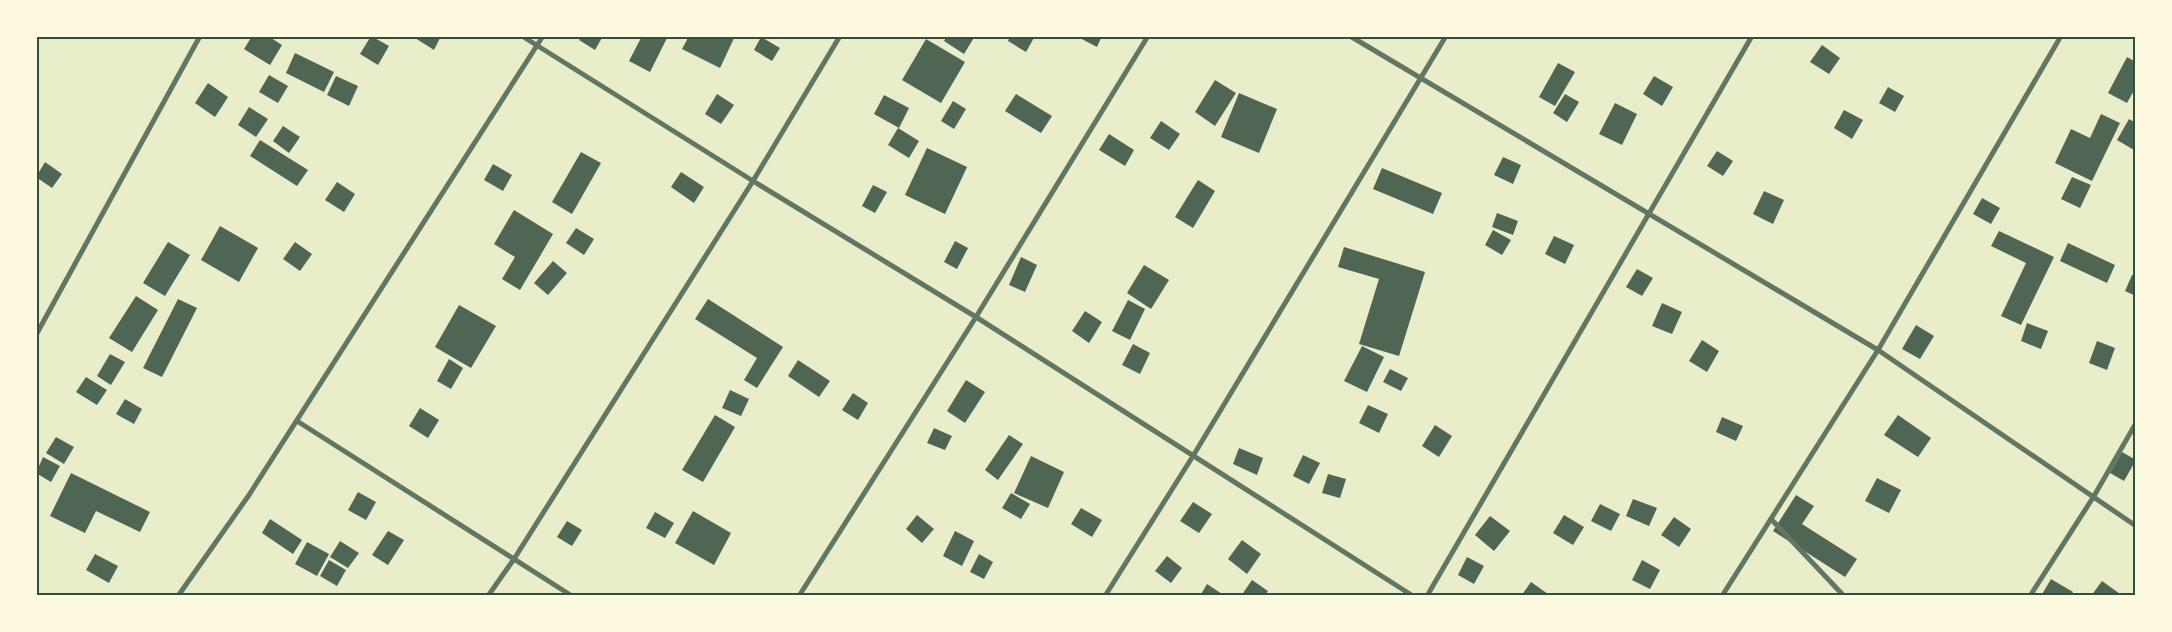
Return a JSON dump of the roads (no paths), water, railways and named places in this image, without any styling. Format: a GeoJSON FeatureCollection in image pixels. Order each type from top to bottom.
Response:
{"type":"FeatureCollection","features":[{"type":"Feature","properties":{"kind":"street"},"geometry":{"type":"LineString","coordinates":[[36,335],[200,36]]}},
{"type":"Feature","properties":{"kind":"street"},"geometry":{"type":"LineString","coordinates":[[522,36],[753,181],[976,317],[1412,596]]}},
{"type":"Feature","properties":{"kind":"street"},"geometry":{"type":"LineString","coordinates":[[178,596],[249,495],[543,36]]}},
{"type":"Feature","properties":{"kind":"street"},"geometry":{"type":"LineString","coordinates":[[488,596],[514,559],[753,181],[840,36]]}},
{"type":"Feature","properties":{"kind":"street"},"geometry":{"type":"LineString","coordinates":[[799,596],[976,317],[1148,36]]}},
{"type":"Feature","properties":{"kind":"street"},"geometry":{"type":"LineString","coordinates":[[1350,36],[1878,350],[2136,526]]}},
{"type":"Feature","properties":{"kind":"street"},"geometry":{"type":"LineString","coordinates":[[1105,596],[1193,456],[1446,36]]}},
{"type":"Feature","properties":{"kind":"street"},"geometry":{"type":"LineString","coordinates":[[1427,596],[1648,212],[1752,36]]}},
{"type":"Feature","properties":{"kind":"street"},"geometry":{"type":"LineString","coordinates":[[1722,596],[1878,350],[2062,36]]}},
{"type":"Feature","properties":{"kind":"street"},"geometry":{"type":"LineString","coordinates":[[297,420],[572,596]]}},
{"type":"Feature","properties":{"kind":"street"},"geometry":{"type":"LineString","coordinates":[[2030,596],[2094,496],[2136,422]]}},
{"type":"Feature","properties":{"kind":"street"},"geometry":{"type":"LineString","coordinates":[[1771,519],[1844,596]]}}]}
